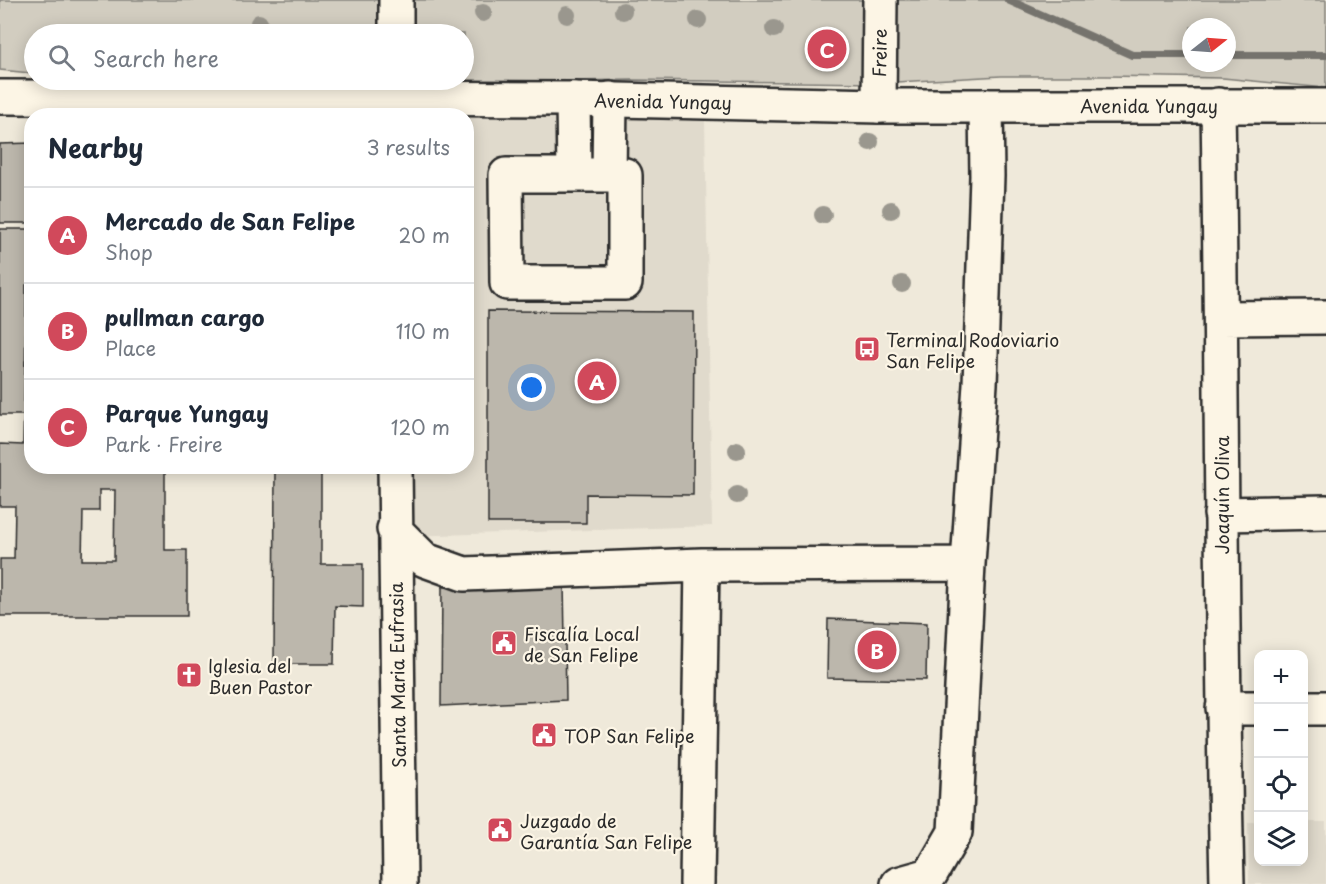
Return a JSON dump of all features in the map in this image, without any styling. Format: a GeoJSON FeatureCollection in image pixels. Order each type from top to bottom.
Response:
{"type":"FeatureCollection","features":[{"type":"Feature","properties":{"kind":"street"},"geometry":{"type":"LineString","coordinates":[[396,0],[396,24]]}},
{"type":"Feature","properties":{"kind":"street","name":"Freire"},"geometry":{"type":"LineString","coordinates":[[879,106],[880,0]]}},
{"type":"Feature","properties":{"kind":"street","name":"Avenida Yungay"},"geometry":{"type":"LineString","coordinates":[[0,97],[610,99],[879,106],[1326,106]]}},
{"type":"Feature","properties":{"kind":"street"},"geometry":{"type":"LineString","coordinates":[[573,99],[574,175]]}},
{"type":"Feature","properties":{"kind":"street"},"geometry":{"type":"LineString","coordinates":[[609,175],[610,99]]}},
{"type":"Feature","properties":{"kind":"street","name":"Joaquín Oliva"},"geometry":{"type":"LineString","coordinates":[[1218,105],[1222,318],[1223,708],[1227,884]]}},
{"type":"Feature","properties":{"kind":"street"},"geometry":{"type":"LineString","coordinates":[[898,884],[930,875],[955,832],[968,564],[980,384],[987,176],[986,106]]}},
{"type":"Feature","properties":{"kind":"street"},"geometry":{"type":"LineString","coordinates":[[506,175],[574,175],[625,175],[625,283],[507,283],[506,175]]}},
{"type":"Feature","properties":{"kind":"street"},"geometry":{"type":"LineString","coordinates":[[1222,318],[1326,317]]}},
{"type":"Feature","properties":{"kind":"street","name":"Santa Maria Eufrasia"},"geometry":{"type":"LineString","coordinates":[[394,474],[400,884]]}},
{"type":"Feature","properties":{"kind":"street"},"geometry":{"type":"LineString","coordinates":[[1221,514],[1326,512]]}},
{"type":"Feature","properties":{"kind":"street"},"geometry":{"type":"LineString","coordinates":[[394,529],[425,560],[464,574],[702,565],[968,564]]}},
{"type":"Feature","properties":{"kind":"street"},"geometry":{"type":"LineString","coordinates":[[697,884],[702,565]]}},
{"type":"Feature","properties":{"kind":"street"},"geometry":{"type":"LineString","coordinates":[[1223,708],[1254,708]]}},
{"type":"Feature","properties":{"kind":"street"},"geometry":{"type":"LineString","coordinates":[[1308,708],[1326,708]]}},
{"type":"Feature","properties":{"kind":"shaded area"},"geometry":{"type":"Polygon","coordinates":[[[0,0],[1326,0],[1326,88],[1223,78],[1107,76],[1001,76],[879,83],[633,80],[474,82],[474,24],[24,24],[24,72],[0,70],[0,0]]]}},
{"type":"Feature","properties":{"kind":"shaded area"},"geometry":{"type":"Polygon","coordinates":[[[474,113],[705,120],[712,526],[409,536],[409,474],[474,474],[474,113]]]}},
{"type":"Feature","properties":{"kind":"shaded area"},"geometry":{"type":"Polygon","coordinates":[[[1248,822],[1254,822],[1254,866],[1308,866],[1308,822],[1326,822],[1326,884],[1249,884],[1248,822]]]}},
{"type":"Feature","properties":{"kind":"building"},"geometry":{"type":"Polygon","coordinates":[[[24,143],[24,223],[0,223],[0,144],[24,143]]]}},
{"type":"Feature","properties":{"kind":"building"},"geometry":{"type":"Polygon","coordinates":[[[0,229],[24,229],[24,415],[0,415],[0,229]]]}},
{"type":"Feature","properties":{"kind":"building"},"geometry":{"type":"Polygon","coordinates":[[[488,311],[694,312],[693,495],[586,494],[586,523],[488,523],[488,311]]]}},
{"type":"Feature","properties":{"kind":"building"},"geometry":{"type":"Polygon","coordinates":[[[24,403],[24,474],[165,474],[165,550],[187,550],[187,616],[0,616],[0,559],[14,559],[15,506],[0,506],[0,444],[23,445],[24,403]],[[99,490],[99,511],[83,511],[82,560],[114,560],[115,490],[99,490]]]}},
{"type":"Feature","properties":{"kind":"building"},"geometry":{"type":"Polygon","coordinates":[[[275,474],[321,474],[321,564],[363,564],[363,607],[335,606],[334,664],[274,664],[275,474]]]}},
{"type":"Feature","properties":{"kind":"building","name":"Fiscalía Local de San Felipe"},"geometry":{"type":"Polygon","coordinates":[[[564,583],[566,700],[441,706],[442,587],[564,583]]]}},
{"type":"Feature","properties":{"kind":"building"},"geometry":{"type":"Polygon","coordinates":[[[828,619],[927,623],[926,680],[827,678],[828,619]]]}},
{"type":"Feature","properties":{"kind":"waterway"},"geometry":{"type":"LineString","coordinates":[[1008,0],[1132,55],[1182,55]]}},
{"type":"Feature","properties":{"kind":"waterway"},"geometry":{"type":"LineString","coordinates":[[1236,55],[1326,55]]}},
{"type":"Feature","properties":{"kind":"place","name":"Parque Yungay"},"geometry":{"type":"Point","coordinates":[827,49]}},
{"type":"Feature","properties":{"kind":"place","name":"Terminal Rodoviario San Felipe"},"geometry":{"type":"Point","coordinates":[867,349]}},
{"type":"Feature","properties":{"kind":"place","name":"Mercado de San Felipe"},"geometry":{"type":"Point","coordinates":[597,381]}},
{"type":"Feature","properties":{"kind":"place","name":"Fiscalía Local de San Felipe"},"geometry":{"type":"Point","coordinates":[504,643]}},
{"type":"Feature","properties":{"kind":"place","name":"pullman cargo"},"geometry":{"type":"Point","coordinates":[877,650]}},
{"type":"Feature","properties":{"kind":"place","name":"Iglesia del Buen Pastor"},"geometry":{"type":"Point","coordinates":[189,675]}},
{"type":"Feature","properties":{"kind":"place","name":"TOP San Felipe"},"geometry":{"type":"Point","coordinates":[544,735]}},
{"type":"Feature","properties":{"kind":"place","name":"Juzgado de Garantía San Felipe"},"geometry":{"type":"Point","coordinates":[500,830]}}]}
